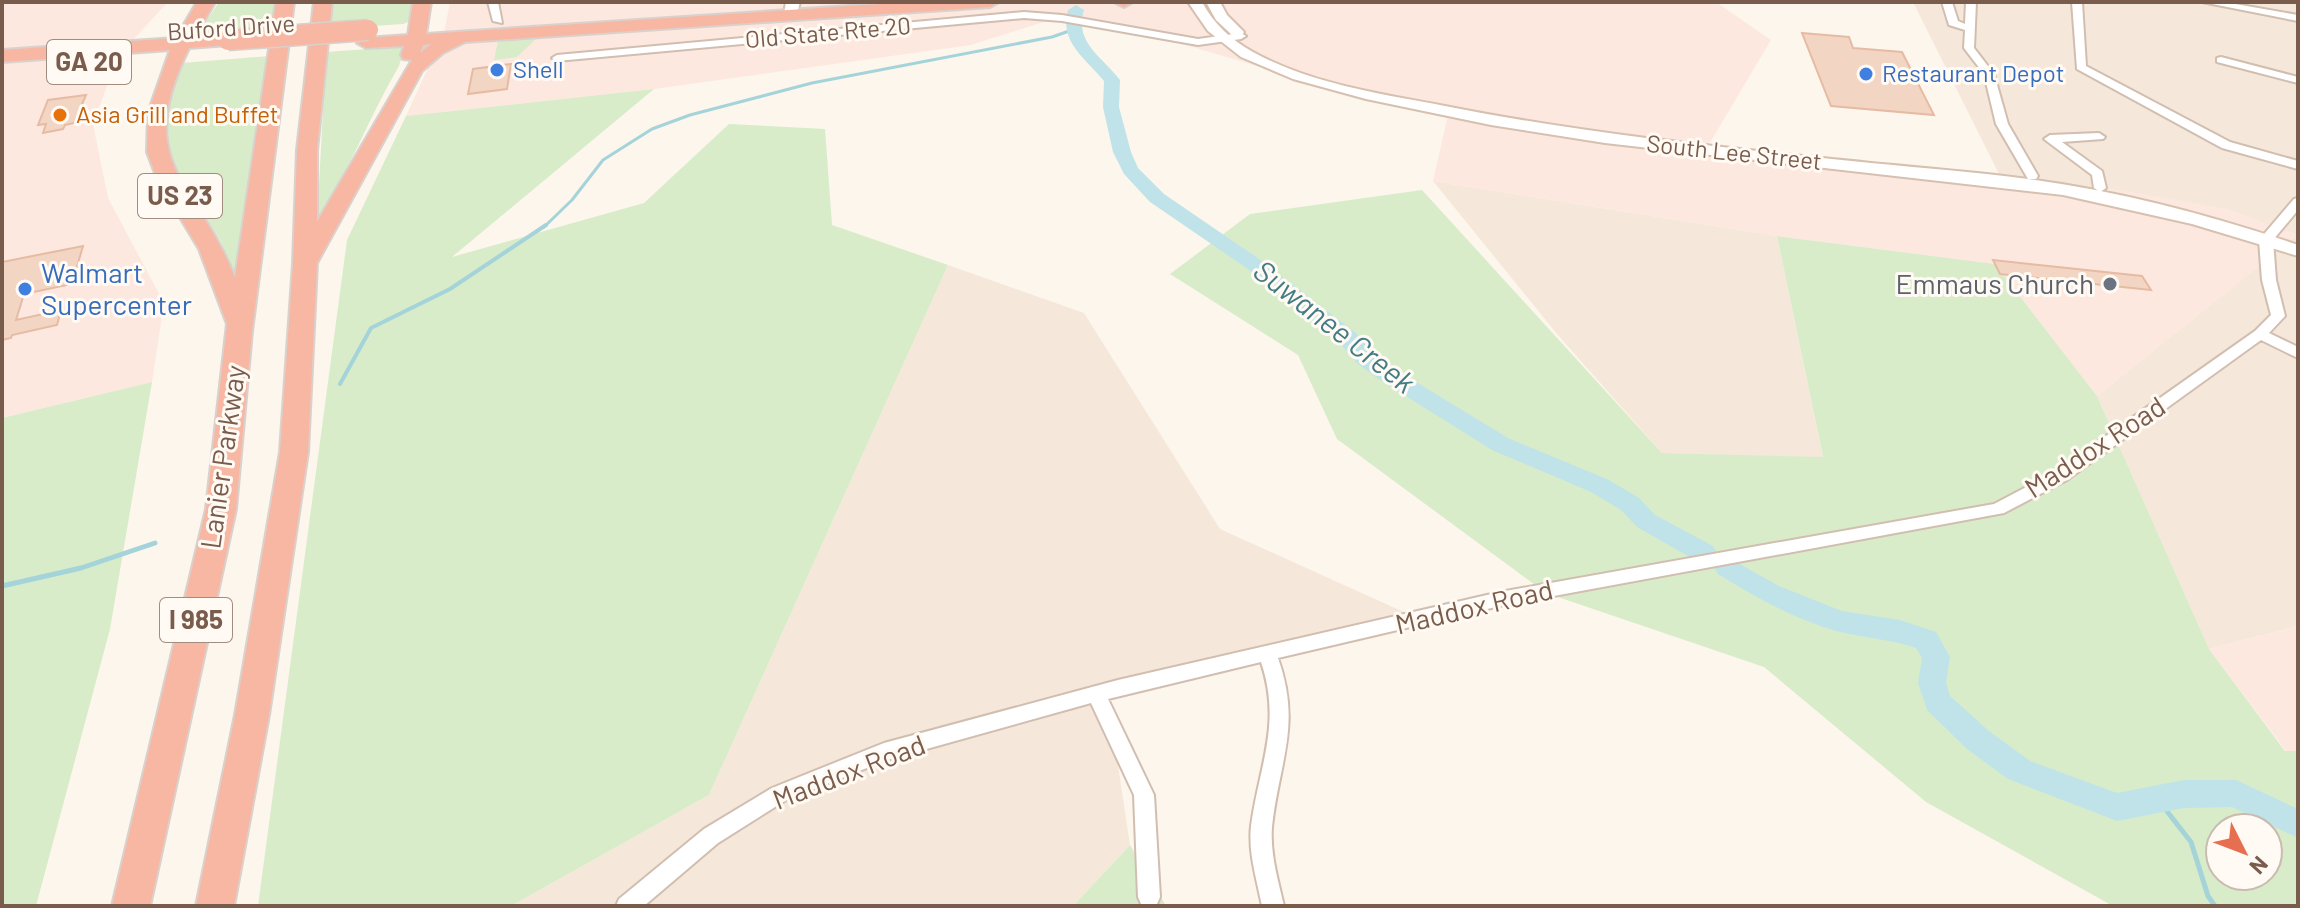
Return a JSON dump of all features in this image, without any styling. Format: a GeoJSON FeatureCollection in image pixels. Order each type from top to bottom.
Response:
{"type":"FeatureCollection","features":[{"type":"Feature","properties":{"kind":"highway"},"geometry":{"type":"LineString","coordinates":[[178,49],[206,2]]}},
{"type":"Feature","properties":{"kind":"highway","name":"Lanier Parkway"},"geometry":{"type":"LineString","coordinates":[[131,906],[221,509],[239,331],[285,2]]}},
{"type":"Feature","properties":{"kind":"highway","name":"I 985"},"geometry":{"type":"LineString","coordinates":[[215,906],[252,715],[294,452],[305,264],[307,150],[323,2]]}},
{"type":"Feature","properties":{"kind":"highway"},"geometry":{"type":"LineString","coordinates":[[744,8],[766,2]]}},
{"type":"Feature","properties":{"kind":"highway","name":"Buford Drive"},"geometry":{"type":"LineString","coordinates":[[420,20],[462,36],[840,2]]}},
{"type":"Feature","properties":{"kind":"highway","name":"Buford Drive"},"geometry":{"type":"LineString","coordinates":[[2,56],[367,37],[420,20],[479,23],[668,9],[990,2]]}},
{"type":"Feature","properties":{"kind":"highway"},"geometry":{"type":"LineString","coordinates":[[398,93],[420,20]]}},
{"type":"Feature","properties":{"kind":"highway"},"geometry":{"type":"LineString","coordinates":[[305,264],[414,68],[436,49],[462,36]]}},
{"type":"Feature","properties":{"kind":"highway","name":"Buford Drive"},"geometry":{"type":"LineString","coordinates":[[2,70],[178,49]]}},
{"type":"Feature","properties":{"kind":"highway","name":"US 23"},"geometry":{"type":"LineString","coordinates":[[178,49],[159,110],[157,153],[201,229],[226,282],[239,331]]}},
{"type":"Feature","properties":{"kind":"main road","name":"South Lee Street"},"geometry":{"type":"LineString","coordinates":[[1195,2],[1204,19],[1253,59],[1333,86],[1473,117],[1661,146],[2034,185],[2162,209],[2298,242]]}},
{"type":"Feature","properties":{"kind":"main road","name":"South Lee Street"},"geometry":{"type":"LineString","coordinates":[[1213,2],[1221,17],[1241,36],[1272,56],[1352,84],[1519,117],[1649,135],[2032,176],[2100,188],[2184,204],[2268,236],[2298,251]]}},
{"type":"Feature","properties":{"kind":"street"},"geometry":{"type":"LineString","coordinates":[[493,2],[498,21]]}},
{"type":"Feature","properties":{"kind":"street"},"geometry":{"type":"LineString","coordinates":[[1947,2],[1953,23],[1967,28]]}},
{"type":"Feature","properties":{"kind":"street"},"geometry":{"type":"LineString","coordinates":[[1971,2],[1967,28],[1969,48],[1989,74],[2002,124],[2032,176]]}},
{"type":"Feature","properties":{"kind":"street"},"geometry":{"type":"LineString","coordinates":[[2077,2],[2081,67],[2226,145],[2298,165]]}},
{"type":"Feature","properties":{"kind":"street"},"geometry":{"type":"LineString","coordinates":[[2207,2],[2298,18]]}},
{"type":"Feature","properties":{"kind":"street","name":"Old State Rte 20"},"geometry":{"type":"LineString","coordinates":[[557,58],[1024,15],[1062,18],[1198,42],[1241,36]]}},
{"type":"Feature","properties":{"kind":"street"},"geometry":{"type":"LineString","coordinates":[[2221,60],[2298,80]]}},
{"type":"Feature","properties":{"kind":"street"},"geometry":{"type":"LineString","coordinates":[[2099,137],[2050,139],[2098,174],[2100,188]]}},
{"type":"Feature","properties":{"kind":"street"},"geometry":{"type":"LineString","coordinates":[[2298,202],[2268,236],[2269,280],[2278,316],[2260,334],[2298,353]]}},
{"type":"Feature","properties":{"kind":"street","name":"Maddox Road"},"geometry":{"type":"LineString","coordinates":[[627,906],[711,836],[779,794],[884,752],[1096,694],[1500,599],[1998,509],[2061,476],[2260,334]]}},
{"type":"Feature","properties":{"kind":"street"},"geometry":{"type":"LineString","coordinates":[[1268,655],[1283,718],[1262,829],[1273,906]]}},
{"type":"Feature","properties":{"kind":"street"},"geometry":{"type":"LineString","coordinates":[[1096,694],[1144,795],[1149,897]]}},
{"type":"Feature","properties":{"kind":"shaded area"},"geometry":{"type":"Polygon","coordinates":[[[2,2],[168,2],[118,56],[93,124],[108,198],[164,303],[152,382],[2,418],[2,2]]]}},
{"type":"Feature","properties":{"kind":"shaded area"},"geometry":{"type":"Polygon","coordinates":[[[450,2],[1716,2],[1771,40],[1708,146],[2003,182],[2113,189],[2227,209],[2298,235],[2097,396],[1995,264],[1777,236],[1433,181],[1450,106],[1336,89],[1120,26],[1056,18],[971,45],[654,89],[406,116],[444,33],[450,2]]]}},
{"type":"Feature","properties":{"kind":"shaded area"},"geometry":{"type":"Polygon","coordinates":[[[1913,2],[2298,2],[2298,626],[2209,649],[2097,396],[2297,235],[2003,182],[1913,2]]]}},
{"type":"Feature","properties":{"kind":"shaded area"},"geometry":{"type":"Polygon","coordinates":[[[1433,181],[1777,236],[1823,458],[1662,453],[1557,334],[1433,181]]]}},
{"type":"Feature","properties":{"kind":"shaded area"},"geometry":{"type":"Polygon","coordinates":[[[948,265],[1084,313],[1220,529],[1417,618],[1106,686],[1130,845],[1073,906],[511,906],[709,795],[948,265]]]}},
{"type":"Feature","properties":{"kind":"shaded area"},"geometry":{"type":"Polygon","coordinates":[[[2298,626],[2298,751],[2286,751],[2209,649],[2298,626]]]}},
{"type":"Feature","properties":{"kind":"green space"},"geometry":{"type":"Polygon","coordinates":[[[219,2],[277,2],[273,29],[235,36],[197,35],[219,2]]]}},
{"type":"Feature","properties":{"kind":"green space"},"geometry":{"type":"Polygon","coordinates":[[[330,2],[413,2],[413,20],[403,24],[328,29],[330,2]]]}},
{"type":"Feature","properties":{"kind":"green space"},"geometry":{"type":"Polygon","coordinates":[[[536,39],[517,57],[494,60],[498,41],[536,39]]]}},
{"type":"Feature","properties":{"kind":"green space"},"geometry":{"type":"Polygon","coordinates":[[[405,47],[399,66],[317,223],[326,52],[405,47]]]}},
{"type":"Feature","properties":{"kind":"green space"},"geometry":{"type":"Polygon","coordinates":[[[269,56],[244,248],[233,287],[221,242],[171,160],[165,137],[166,114],[177,69],[182,63],[269,56]]]}},
{"type":"Feature","properties":{"kind":"green space"},"geometry":{"type":"Polygon","coordinates":[[[654,89],[452,257],[644,203],[729,124],[825,129],[832,225],[948,265],[709,795],[511,906],[258,906],[347,240],[406,116],[654,89]]]}},
{"type":"Feature","properties":{"kind":"green space"},"geometry":{"type":"Polygon","coordinates":[[[1422,190],[1662,453],[1823,457],[1777,236],[1995,264],[2097,396],[2209,649],[2285,751],[2298,751],[2298,906],[2113,906],[1926,802],[1764,667],[1546,593],[1337,439],[1298,355],[1170,274],[1250,214],[1422,190]]]}},
{"type":"Feature","properties":{"kind":"green space"},"geometry":{"type":"Polygon","coordinates":[[[152,382],[110,629],[36,906],[2,906],[2,418],[152,382]]]}},
{"type":"Feature","properties":{"kind":"green space"},"geometry":{"type":"Polygon","coordinates":[[[1130,845],[1166,906],[1073,906],[1130,845]]]}},
{"type":"Feature","properties":{"kind":"building","name":"Restaurant Depot"},"geometry":{"type":"Polygon","coordinates":[[[1802,33],[1849,37],[1853,48],[1902,52],[1934,115],[1831,106],[1802,33]]]}},
{"type":"Feature","properties":{"kind":"building"},"geometry":{"type":"Polygon","coordinates":[[[511,64],[507,89],[468,94],[473,69],[511,64]]]}},
{"type":"Feature","properties":{"kind":"building","name":"Asia Grill and Buffet"},"geometry":{"type":"Polygon","coordinates":[[[86,95],[74,123],[43,133],[46,124],[38,125],[48,100],[86,95]]]}},
{"type":"Feature","properties":{"kind":"building","name":"Walmart Supercenter"},"geometry":{"type":"Polygon","coordinates":[[[83,246],[72,284],[24,294],[16,320],[61,310],[57,325],[2,340],[2,262],[83,246]]]}},
{"type":"Feature","properties":{"kind":"building","name":"Emmaus Church"},"geometry":{"type":"Polygon","coordinates":[[[1993,260],[2142,276],[2151,290],[2000,274],[1993,260]]]}},
{"type":"Feature","properties":{"kind":"waterway","name":"Suwanee Creek"},"geometry":{"type":"LineString","coordinates":[[1076,10],[1073,31],[1077,40],[1112,80],[1111,107],[1122,152],[1130,170],[1157,198],[1255,265],[1348,338],[1365,358],[1385,373],[1500,444],[1600,486],[1630,504],[1646,521],[1704,553]]}},
{"type":"Feature","properties":{"kind":"waterway"},"geometry":{"type":"LineString","coordinates":[[544,227],[572,200],[603,160],[652,129],[690,115],[812,83],[1052,37],[1072,30]]}},
{"type":"Feature","properties":{"kind":"waterway"},"geometry":{"type":"LineString","coordinates":[[340,384],[371,328],[450,289],[546,225]]}},
{"type":"Feature","properties":{"kind":"waterway"},"geometry":{"type":"LineString","coordinates":[[2,586],[81,568],[155,543]]}},
{"type":"Feature","properties":{"kind":"waterway","name":"Suwanee Creek"},"geometry":{"type":"LineString","coordinates":[[1727,567],[1770,593],[1839,621],[1900,631],[1926,640],[1936,657],[1932,683],[1937,702],[1978,740],[2019,770],[2117,807],[2184,794],[2221,792],[2236,794],[2298,824]]}},
{"type":"Feature","properties":{"kind":"waterway"},"geometry":{"type":"LineString","coordinates":[[2159,801],[2191,842],[2208,896],[2215,906]]}},
{"type":"Feature","properties":{"kind":"place","name":"Shell"},"geometry":{"type":"Point","coordinates":[497,70]}},
{"type":"Feature","properties":{"kind":"place","name":"Restaurant Depot"},"geometry":{"type":"Point","coordinates":[1866,74]}},
{"type":"Feature","properties":{"kind":"place","name":"Asia Grill and Buffet"},"geometry":{"type":"Point","coordinates":[60,115]}},
{"type":"Feature","properties":{"kind":"place","name":"Emmaus Church"},"geometry":{"type":"Point","coordinates":[2110,284]}},
{"type":"Feature","properties":{"kind":"place","name":"Walmart Supercenter"},"geometry":{"type":"Point","coordinates":[25,289]}}]}
